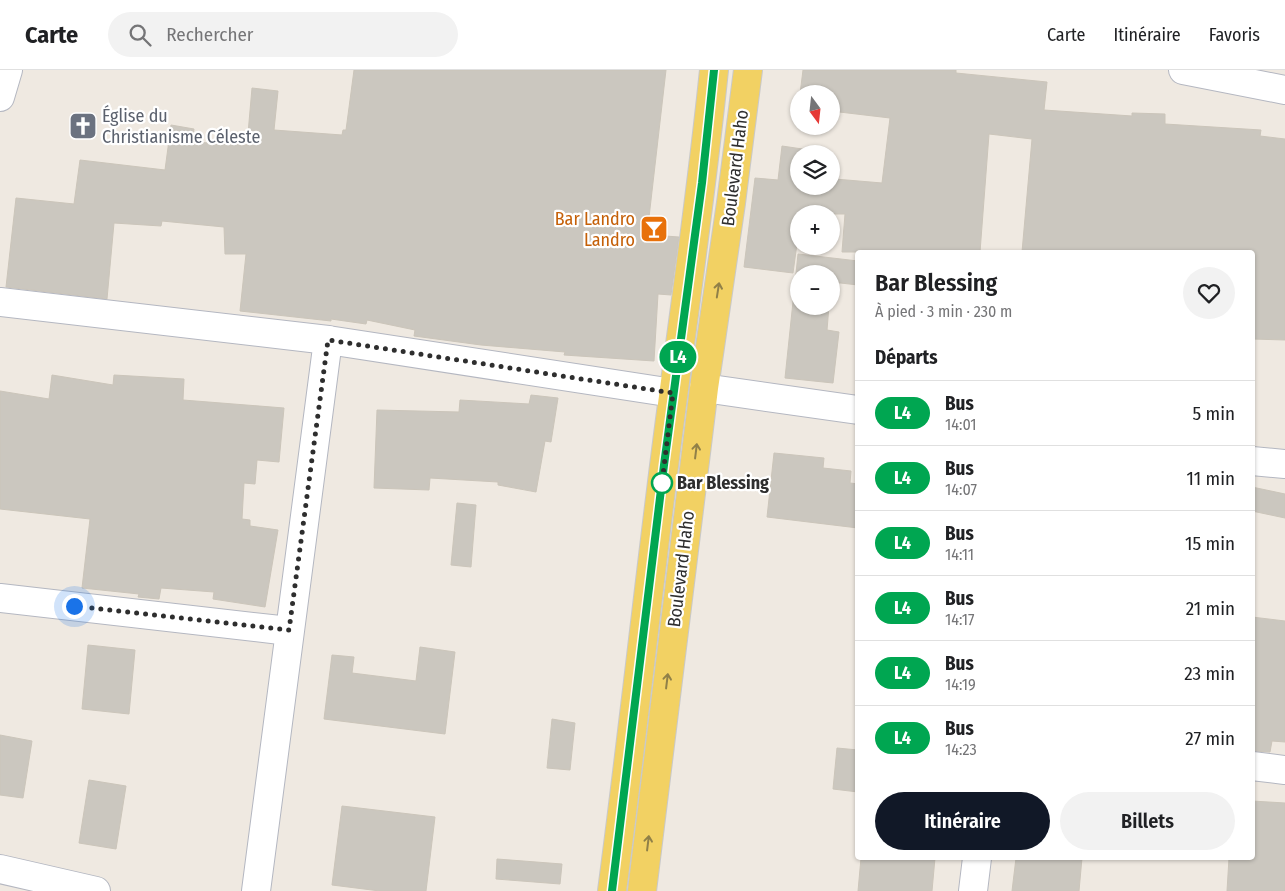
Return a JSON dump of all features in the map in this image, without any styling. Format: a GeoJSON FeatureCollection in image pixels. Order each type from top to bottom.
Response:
{"type":"FeatureCollection","features":[{"type":"Feature","properties":{"kind":"main road","name":"Boulevard Haho"},"geometry":{"type":"LineString","coordinates":[[612,891],[673,393],[702,183],[714,70]]}},
{"type":"Feature","properties":{"kind":"main road","name":"Boulevard Haho"},"geometry":{"type":"LineString","coordinates":[[642,891],[704,388],[748,70]]}},
{"type":"Feature","properties":{"kind":"street"},"geometry":{"type":"LineString","coordinates":[[0,97],[8,70]]}},
{"type":"Feature","properties":{"kind":"street"},"geometry":{"type":"LineString","coordinates":[[1183,70],[1285,90]]}},
{"type":"Feature","properties":{"kind":"street"},"geometry":{"type":"LineString","coordinates":[[0,302],[328,340],[673,393]]}},
{"type":"Feature","properties":{"kind":"street"},"geometry":{"type":"LineString","coordinates":[[256,891],[328,340]]}},
{"type":"Feature","properties":{"kind":"street"},"geometry":{"type":"LineString","coordinates":[[704,388],[855,410]]}},
{"type":"Feature","properties":{"kind":"street"},"geometry":{"type":"LineString","coordinates":[[1255,461],[1285,464]]}},
{"type":"Feature","properties":{"kind":"street"},"geometry":{"type":"LineString","coordinates":[[0,598],[289,630]]}},
{"type":"Feature","properties":{"kind":"street"},"geometry":{"type":"LineString","coordinates":[[1255,766],[1285,770]]}},
{"type":"Feature","properties":{"kind":"street"},"geometry":{"type":"LineString","coordinates":[[973,891],[977,860]]}},
{"type":"Feature","properties":{"kind":"street"},"geometry":{"type":"LineString","coordinates":[[0,869],[96,891]]}},
{"type":"Feature","properties":{"kind":"building"},"geometry":{"type":"Polygon","coordinates":[[[354,70],[666,70],[648,226],[665,227],[665,236],[679,237],[671,295],[658,294],[654,361],[564,355],[565,352],[481,345],[414,336],[415,330],[367,320],[366,324],[240,311],[246,254],[225,254],[224,227],[162,221],[161,226],[114,223],[107,299],[6,287],[16,198],[74,204],[80,160],[165,170],[171,125],[194,129],[192,142],[247,145],[252,88],[278,91],[274,130],[342,135],[343,130],[346,130],[354,70]]]}},
{"type":"Feature","properties":{"kind":"building"},"geometry":{"type":"Polygon","coordinates":[[[803,70],[956,70],[956,73],[1047,82],[1044,110],[1132,116],[1132,113],[1165,114],[1165,124],[1261,130],[1260,136],[1285,139],[1285,340],[1255,339],[1255,250],[1022,250],[1032,139],[989,134],[980,250],[855,250],[855,252],[842,252],[845,214],[840,214],[840,205],[790,205],[790,255],[795,255],[794,265],[790,265],[790,273],[744,267],[755,178],[778,180],[782,146],[790,147],[790,195],[840,195],[840,179],[882,183],[890,118],[840,112],[840,85],[801,85],[803,70]]]}},
{"type":"Feature","properties":{"kind":"building"},"geometry":{"type":"Polygon","coordinates":[[[798,255],[855,261],[855,285],[840,283],[840,265],[797,265],[798,255]]]}},
{"type":"Feature","properties":{"kind":"building"},"geometry":{"type":"Polygon","coordinates":[[[792,315],[828,315],[827,330],[839,332],[833,383],[785,378],[792,315]]]}},
{"type":"Feature","properties":{"kind":"building"},"geometry":{"type":"Polygon","coordinates":[[[52,375],[113,385],[114,375],[184,379],[183,400],[284,408],[279,462],[257,460],[255,484],[244,483],[242,519],[250,520],[250,526],[278,530],[265,607],[213,599],[214,592],[161,588],[159,599],[138,597],[139,594],[82,588],[90,519],[0,509],[0,391],[49,399],[52,375]]]}},
{"type":"Feature","properties":{"kind":"building"},"geometry":{"type":"Polygon","coordinates":[[[531,395],[558,398],[551,442],[545,441],[536,492],[498,485],[498,482],[430,478],[429,490],[374,488],[377,410],[459,412],[460,400],[529,404],[531,395]]]}},
{"type":"Feature","properties":{"kind":"building"},"geometry":{"type":"Polygon","coordinates":[[[774,453],[824,458],[823,468],[851,471],[850,483],[855,484],[855,528],[767,517],[774,453]]]}},
{"type":"Feature","properties":{"kind":"building"},"geometry":{"type":"Polygon","coordinates":[[[1255,488],[1285,494],[1285,518],[1255,512],[1255,488]]]}},
{"type":"Feature","properties":{"kind":"building"},"geometry":{"type":"Polygon","coordinates":[[[457,503],[476,505],[471,567],[451,565],[457,503]]]}},
{"type":"Feature","properties":{"kind":"building"},"geometry":{"type":"Polygon","coordinates":[[[1255,617],[1285,621],[1285,742],[1272,741],[1270,752],[1255,751],[1255,617]]]}},
{"type":"Feature","properties":{"kind":"building"},"geometry":{"type":"Polygon","coordinates":[[[88,645],[135,650],[129,714],[82,709],[88,645]]]}},
{"type":"Feature","properties":{"kind":"building"},"geometry":{"type":"Polygon","coordinates":[[[420,647],[455,652],[445,734],[324,719],[332,655],[354,657],[352,673],[416,681],[420,647]]]}},
{"type":"Feature","properties":{"kind":"building"},"geometry":{"type":"Polygon","coordinates":[[[552,719],[575,723],[570,770],[547,768],[552,719]]]}},
{"type":"Feature","properties":{"kind":"building"},"geometry":{"type":"Polygon","coordinates":[[[0,735],[32,741],[23,798],[0,795],[0,735]]]}},
{"type":"Feature","properties":{"kind":"building"},"geometry":{"type":"Polygon","coordinates":[[[837,748],[855,750],[855,792],[833,789],[837,748]]]}},
{"type":"Feature","properties":{"kind":"building"},"geometry":{"type":"Polygon","coordinates":[[[89,780],[126,786],[116,849],[79,843],[89,780]]]}},
{"type":"Feature","properties":{"kind":"building"},"geometry":{"type":"Polygon","coordinates":[[[1255,801],[1285,803],[1285,891],[1227,891],[1229,860],[1255,860],[1255,801]]]}},
{"type":"Feature","properties":{"kind":"building"},"geometry":{"type":"Polygon","coordinates":[[[342,806],[435,817],[426,891],[380,891],[332,885],[342,806]]]}},
{"type":"Feature","properties":{"kind":"building"},"geometry":{"type":"Polygon","coordinates":[[[497,859],[562,864],[560,884],[496,879],[497,859]]]}},
{"type":"Feature","properties":{"kind":"building"},"geometry":{"type":"Polygon","coordinates":[[[861,860],[935,860],[932,891],[858,891],[861,860]]]}},
{"type":"Feature","properties":{"kind":"building"},"geometry":{"type":"Polygon","coordinates":[[[1016,860],[1082,860],[1079,891],[1012,891],[1016,860]]]}},
{"type":"Feature","properties":{"kind":"bus line","name":"L4"},"geometry":{"type":"LineString","coordinates":[[612,891],[673,393],[702,183],[714,70]]}},
{"type":"Feature","properties":{"kind":"place","name":"Église du Christianisme Céleste"},"geometry":{"type":"Point","coordinates":[83,126]}},
{"type":"Feature","properties":{"kind":"place","name":"Bar Landro Landro"},"geometry":{"type":"Point","coordinates":[654,229]}},
{"type":"Feature","properties":{"kind":"place","name":"Bar Blessing"},"geometry":{"type":"Point","coordinates":[662,483]}},
{"type":"Feature","properties":{"kind":"route"},"geometry":{"type":"LineString","coordinates":[[74,606],[289,630],[328,340],[673,393],[662,483]]}}]}
